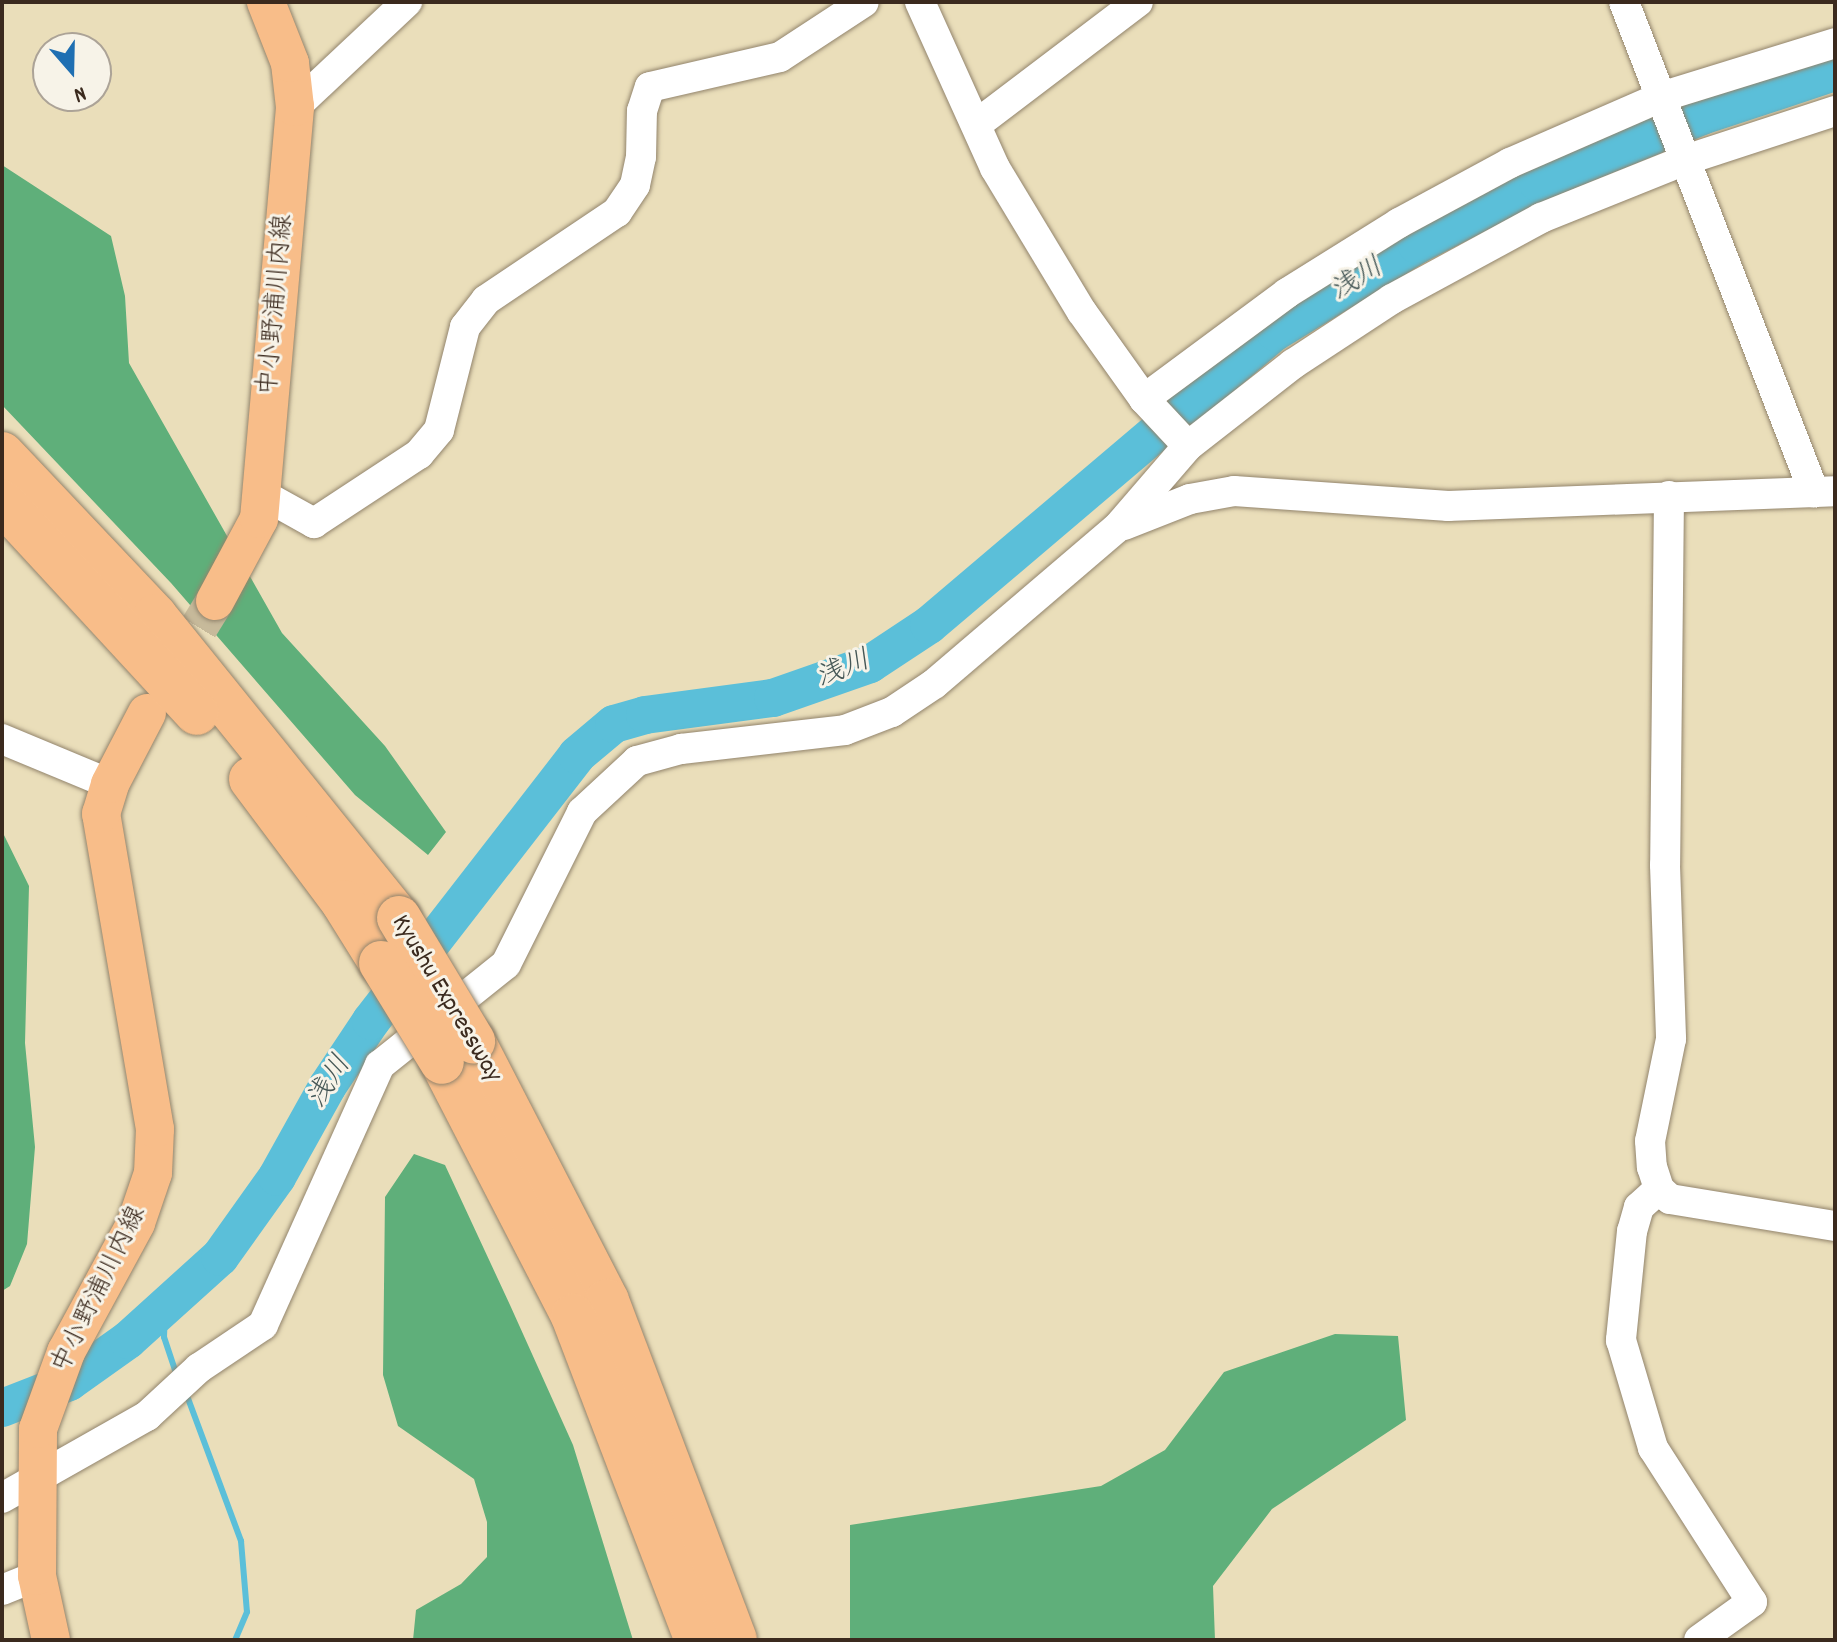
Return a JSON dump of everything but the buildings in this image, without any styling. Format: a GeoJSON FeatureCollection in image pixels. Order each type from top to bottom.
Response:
{"type":"FeatureCollection","features":[{"type":"Feature","properties":{"kind":"highway","name":"Kyushu Expressway"},"geometry":{"type":"LineString","coordinates":[[2,454],[155,616],[399,918],[573,1316],[697,1640]]}},
{"type":"Feature","properties":{"kind":"highway","name":"Kyushu Expressway"},"geometry":{"type":"LineString","coordinates":[[2,502],[127,632],[236,758],[343,902],[381,963],[458,1052],[607,1301],[735,1640]]}},
{"type":"Feature","properties":{"kind":"main road","name":"中小野浦川内線"},"geometry":{"type":"LineString","coordinates":[[215,601],[247,550],[259,519],[295,107],[290,63],[266,2]]}},
{"type":"Feature","properties":{"kind":"main road","name":"中小野浦川内線"},"geometry":{"type":"LineString","coordinates":[[51,1640],[37,1576],[38,1429],[66,1352],[136,1223],[153,1173],[155,1129],[103,844],[101,814],[110,784],[147,713]]}},
{"type":"Feature","properties":{"kind":"street"},"geometry":{"type":"LineString","coordinates":[[295,107],[407,2]]}},
{"type":"Feature","properties":{"kind":"street"},"geometry":{"type":"LineString","coordinates":[[260,493],[314,523],[419,454],[439,430],[465,327],[486,300],[617,212],[635,185],[642,111],[650,87],[780,57],[864,2]]}},
{"type":"Feature","properties":{"kind":"street"},"geometry":{"type":"LineString","coordinates":[[920,2],[995,168],[1082,312],[1148,403],[1184,442]]}},
{"type":"Feature","properties":{"kind":"street"},"geometry":{"type":"LineString","coordinates":[[977,124],[1138,2]]}},
{"type":"Feature","properties":{"kind":"street"},"geometry":{"type":"LineString","coordinates":[[1118,527],[1190,499],[1234,491],[1448,506],[1824,492],[1683,153],[1624,2]]}},
{"type":"Feature","properties":{"kind":"street"},"geometry":{"type":"LineString","coordinates":[[1148,403],[1287,293],[1399,223],[1510,163],[1663,102],[1835,43]]}},
{"type":"Feature","properties":{"kind":"street"},"geometry":{"type":"LineString","coordinates":[[2,1498],[147,1416],[199,1368],[263,1325],[380,1065],[506,964],[567,839],[612,780],[637,761],[681,749],[845,730],[892,712],[934,684],[1118,527],[1184,442],[1293,364],[1392,299],[1541,218],[1683,153],[1835,111]]}},
{"type":"Feature","properties":{"kind":"street"},"geometry":{"type":"LineString","coordinates":[[1669,496],[1665,865],[1671,1039],[1664,1093],[1650,1141],[1659,1189],[1670,1199],[1835,1226]]}},
{"type":"Feature","properties":{"kind":"street"},"geometry":{"type":"LineString","coordinates":[[2,739],[110,784]]}},
{"type":"Feature","properties":{"kind":"street"},"geometry":{"type":"LineString","coordinates":[[1659,1189],[1639,1207],[1632,1231],[1621,1340],[1653,1448],[1752,1602],[1699,1640]]}},
{"type":"Feature","properties":{"kind":"street"},"geometry":{"type":"LineString","coordinates":[[2,1590],[37,1576]]}},
{"type":"Feature","properties":{"kind":"green space"},"geometry":{"type":"Polygon","coordinates":[[[2,165],[111,236],[125,296],[129,363],[282,633],[385,746],[446,832],[428,855],[355,795],[171,583],[2,405],[2,165]]]}},
{"type":"Feature","properties":{"kind":"green space"},"geometry":{"type":"Polygon","coordinates":[[[2,831],[29,886],[25,1043],[35,1147],[27,1244],[10,1286],[2,1291],[2,831]]]}},
{"type":"Feature","properties":{"kind":"green space"},"geometry":{"type":"Polygon","coordinates":[[[414,1154],[445,1165],[510,1305],[573,1445],[633,1640],[413,1640],[416,1610],[461,1584],[487,1557],[487,1522],[474,1479],[398,1426],[383,1375],[385,1197],[414,1154]]]}},
{"type":"Feature","properties":{"kind":"green space"},"geometry":{"type":"Polygon","coordinates":[[[1335,1334],[1398,1336],[1406,1420],[1272,1509],[1213,1586],[1215,1640],[850,1640],[850,1525],[1101,1486],[1165,1450],[1224,1372],[1335,1334]]]}},
{"type":"Feature","properties":{"kind":"waterway","name":"浅川"},"geometry":{"type":"LineString","coordinates":[[2,1408],[69,1382],[128,1340],[220,1257],[277,1177],[327,1087],[371,1021],[577,755],[614,724],[645,715],[773,698],[870,664],[929,625],[1275,332],[1417,245],[1538,183],[1702,116],[1835,72]]}},
{"type":"Feature","properties":{"kind":"waterway"},"geometry":{"type":"LineString","coordinates":[[165,1309],[164,1337],[177,1376]]}},
{"type":"Feature","properties":{"kind":"waterway"},"geometry":{"type":"LineString","coordinates":[[186,1393],[241,1541],[247,1612],[235,1640]]}},
{"type":"Feature","properties":{"kind":"tunnel"},"geometry":{"type":"LineString","coordinates":[[169,676],[215,601]]}}]}
